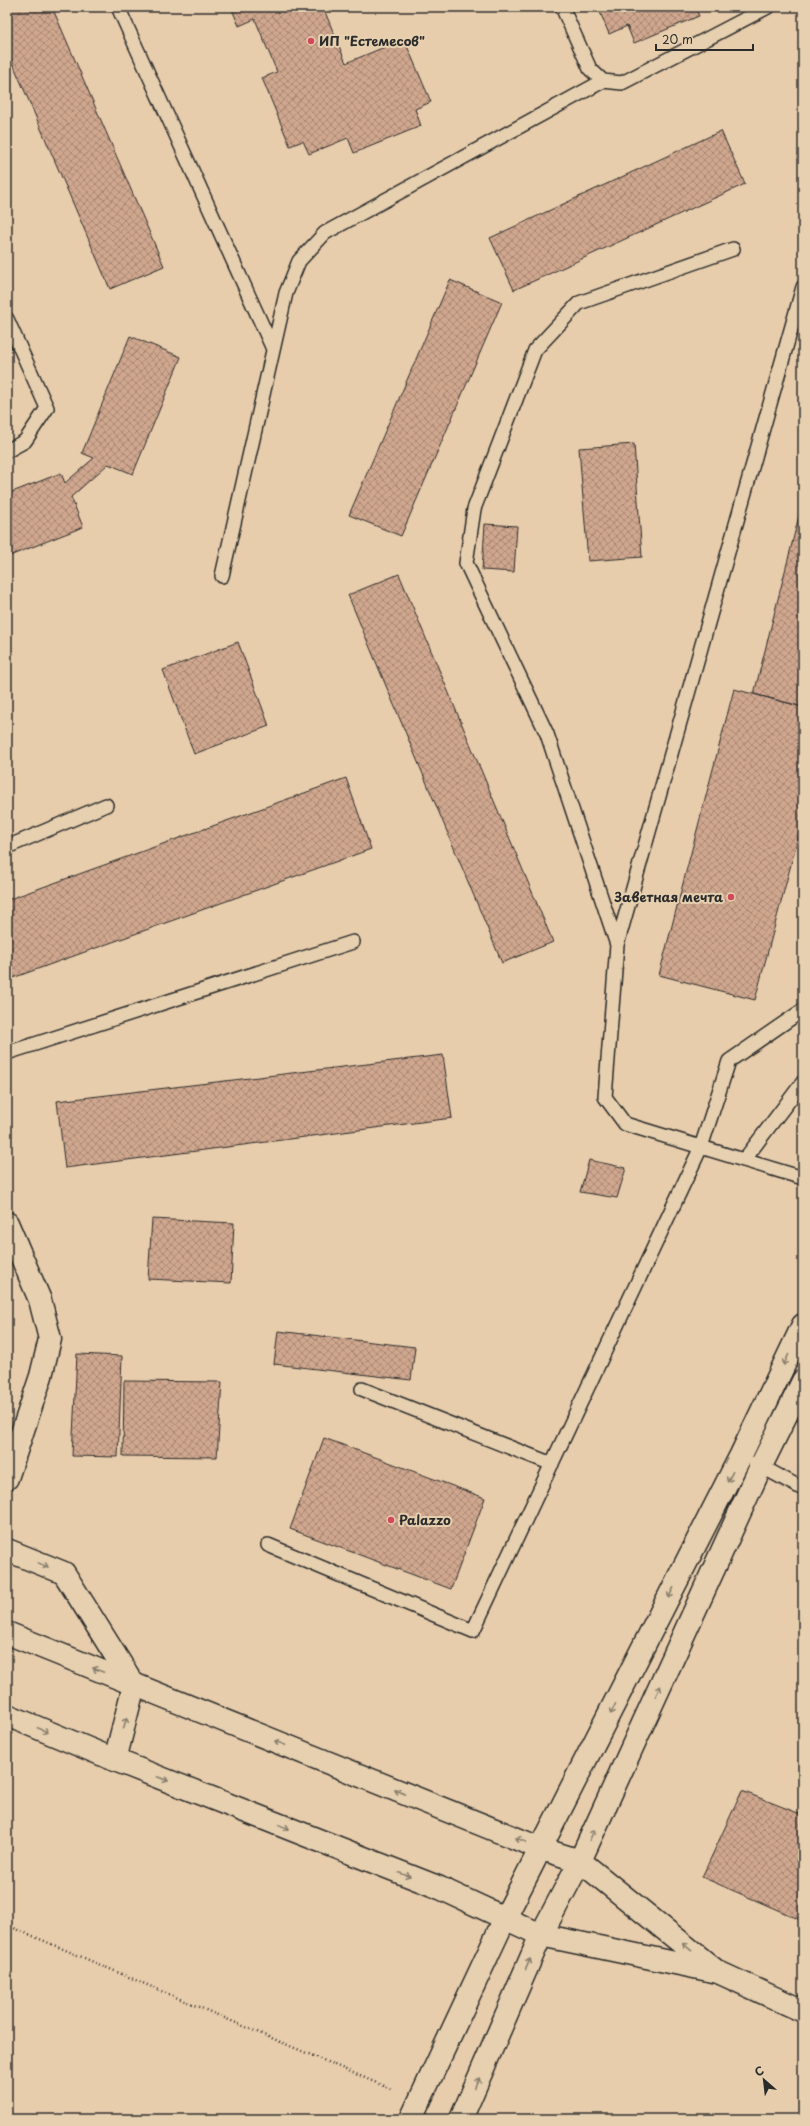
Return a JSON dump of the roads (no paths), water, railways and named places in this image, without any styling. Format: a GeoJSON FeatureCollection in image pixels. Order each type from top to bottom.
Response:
{"type":"FeatureCollection","features":[{"type":"Feature","properties":{"kind":"main road"},"geometry":{"type":"LineString","coordinates":[[7,1223],[40,1300],[50,1338],[41,1376],[7,1478]]}},
{"type":"Feature","properties":{"kind":"main road"},"geometry":{"type":"LineString","coordinates":[[415,2110],[506,1918],[741,1455],[803,1325]]}},
{"type":"Feature","properties":{"kind":"main road"},"geometry":{"type":"LineString","coordinates":[[461,2119],[541,1935],[580,1861],[761,1466],[803,1380]]}},
{"type":"Feature","properties":{"kind":"main road"},"geometry":{"type":"LineString","coordinates":[[7,1550],[64,1573],[134,1685],[115,1760]]}},
{"type":"Feature","properties":{"kind":"main road"},"geometry":{"type":"LineString","coordinates":[[7,1633],[542,1849],[580,1861],[718,1972]]}},
{"type":"Feature","properties":{"kind":"main road"},"geometry":{"type":"LineString","coordinates":[[7,1715],[115,1760],[433,1885],[541,1935],[718,1972],[803,2010]]}},
{"type":"Feature","properties":{"kind":"lane"},"geometry":{"type":"LineString","coordinates":[[118,7],[274,350]]}},
{"type":"Feature","properties":{"kind":"lane"},"geometry":{"type":"LineString","coordinates":[[562,7],[590,69],[603,81]]}},
{"type":"Feature","properties":{"kind":"lane"},"geometry":{"type":"LineString","coordinates":[[222,576],[286,293],[299,261],[325,233],[603,81],[622,83],[768,7]]}},
{"type":"Feature","properties":{"kind":"lane"},"geometry":{"type":"LineString","coordinates":[[617,945],[547,734],[466,563],[474,509],[535,350],[579,303],[733,249]]}},
{"type":"Feature","properties":{"kind":"lane"},"geometry":{"type":"LineString","coordinates":[[803,286],[617,945],[605,1097],[625,1124],[803,1178]]}},
{"type":"Feature","properties":{"kind":"lane"},"geometry":{"type":"LineString","coordinates":[[7,318],[47,408],[25,441],[7,451]]}},
{"type":"Feature","properties":{"kind":"lane"},"geometry":{"type":"LineString","coordinates":[[7,847],[106,805]]}},
{"type":"Feature","properties":{"kind":"lane"},"geometry":{"type":"LineString","coordinates":[[7,1053],[353,942]]}},
{"type":"Feature","properties":{"kind":"lane"},"geometry":{"type":"LineString","coordinates":[[268,1546],[473,1631],[701,1147],[729,1061],[803,1010]]}},
{"type":"Feature","properties":{"kind":"lane"},"geometry":{"type":"LineString","coordinates":[[744,1160],[803,1082]]}},
{"type":"Feature","properties":{"kind":"lane"},"geometry":{"type":"LineString","coordinates":[[362,1389],[552,1464]]}},
{"type":"Feature","properties":{"kind":"lane"},"geometry":{"type":"LineString","coordinates":[[741,1455],[803,1489]]}},
{"type":"Feature","properties":{"kind":"place","name":"ИП \"Естемесов\""},"geometry":{"type":"Point","coordinates":[311,41]}},
{"type":"Feature","properties":{"kind":"place","name":"Заветная мечта"},"geometry":{"type":"Point","coordinates":[731,897]}},
{"type":"Feature","properties":{"kind":"place","name":"Palazzo"},"geometry":{"type":"Point","coordinates":[391,1520]}}]}
